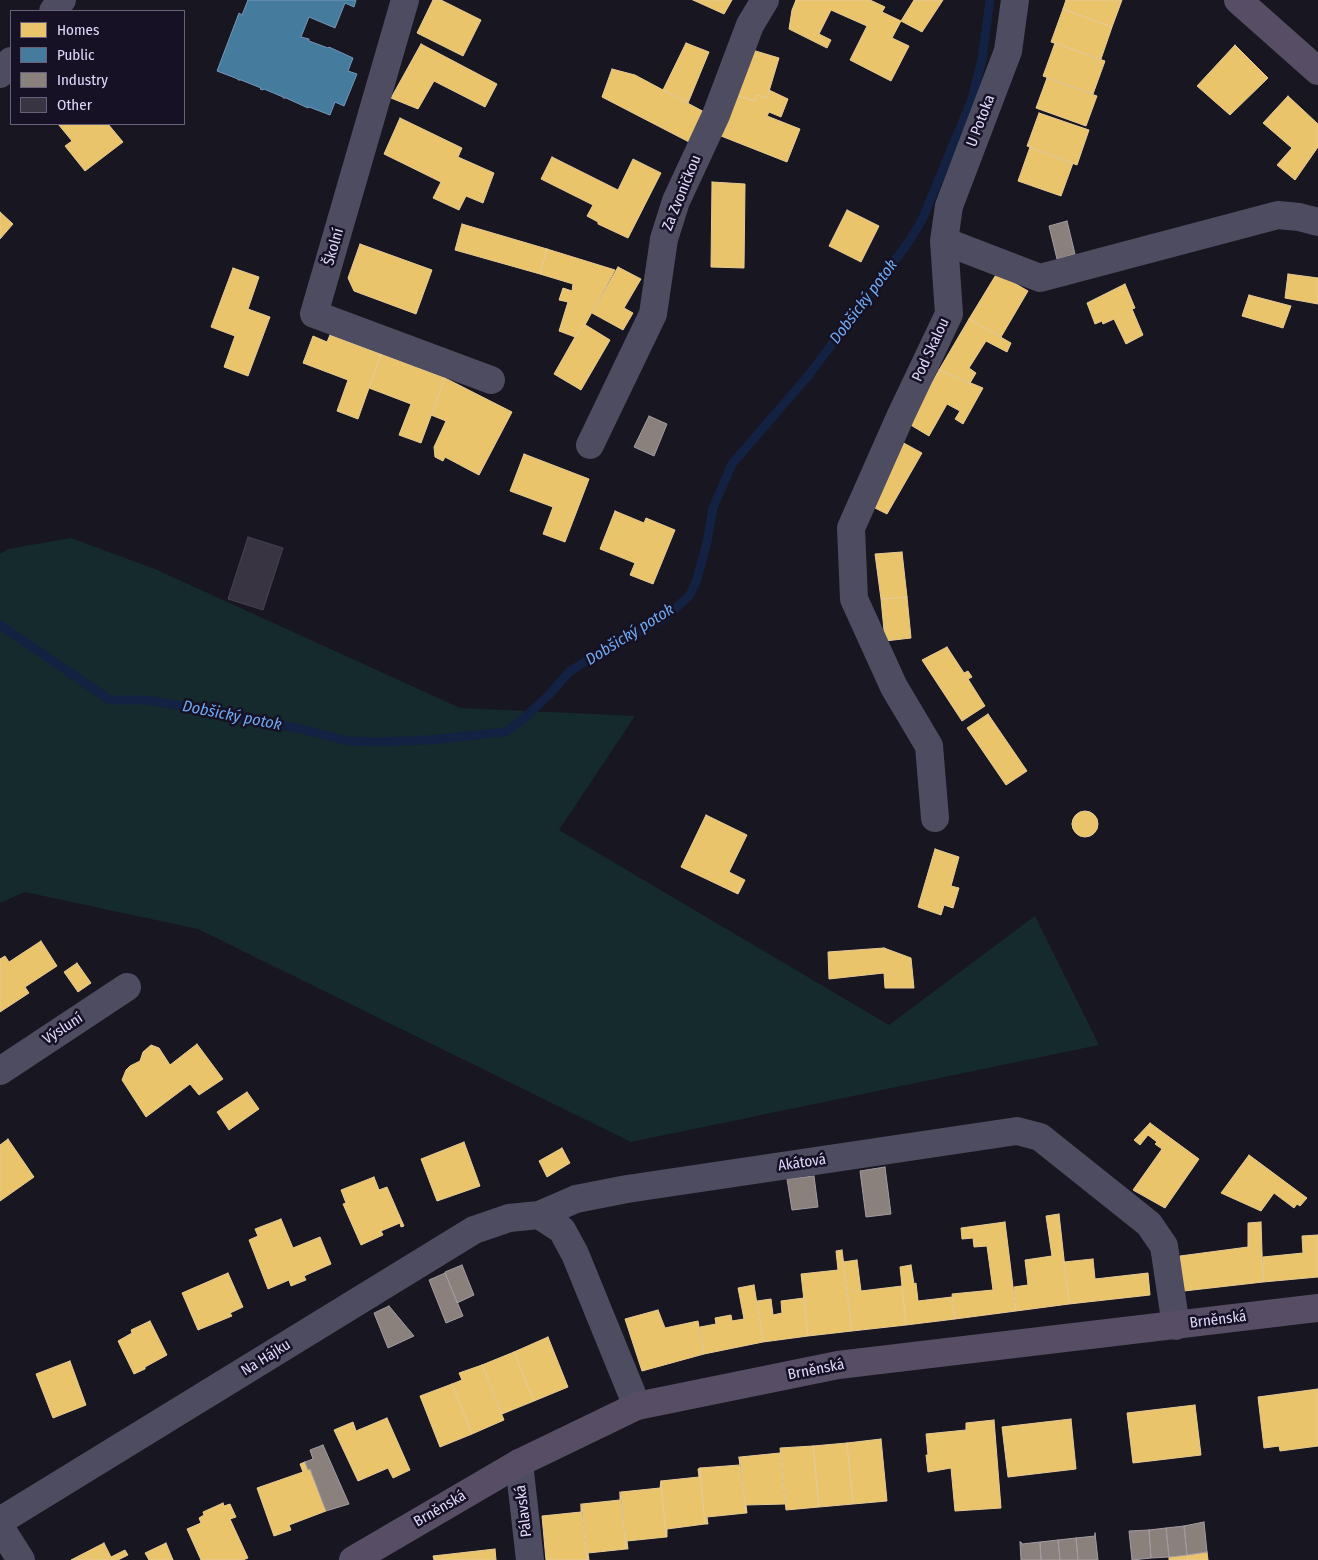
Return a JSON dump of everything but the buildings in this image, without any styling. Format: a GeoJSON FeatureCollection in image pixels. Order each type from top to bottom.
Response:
{"type":"FeatureCollection","features":[{"type":"Feature","properties":{"kind":"main road"},"geometry":{"type":"LineString","coordinates":[[1238,0],[1318,71]]}},
{"type":"Feature","properties":{"kind":"main road","name":"Brněnská"},"geometry":{"type":"LineString","coordinates":[[353,1560],[519,1463],[637,1406],[838,1365],[1318,1308]]}},
{"type":"Feature","properties":{"kind":"street"},"geometry":{"type":"LineString","coordinates":[[54,10],[62,0]]}},
{"type":"Feature","properties":{"kind":"street","name":"Školní"},"geometry":{"type":"LineString","coordinates":[[405,0],[314,314],[491,380]]}},
{"type":"Feature","properties":{"kind":"street","name":"Za Zvoničkou"},"geometry":{"type":"LineString","coordinates":[[590,445],[653,314],[664,240],[676,202],[716,115],[750,25],[765,0]]}},
{"type":"Feature","properties":{"kind":"street","name":"U Potoka"},"geometry":{"type":"LineString","coordinates":[[944,241],[949,206],[1008,51],[1015,0]]}},
{"type":"Feature","properties":{"kind":"street"},"geometry":{"type":"LineString","coordinates":[[0,74],[10,62]]}},
{"type":"Feature","properties":{"kind":"street"},"geometry":{"type":"LineString","coordinates":[[944,241],[1040,278],[1278,215],[1299,217],[1318,222]]}},
{"type":"Feature","properties":{"kind":"street","name":"Pod Skalou"},"geometry":{"type":"LineString","coordinates":[[935,818],[929,746],[894,687],[854,599],[851,528],[948,314],[944,241]]}},
{"type":"Feature","properties":{"kind":"street","name":"Výsluní"},"geometry":{"type":"LineString","coordinates":[[0,1071],[127,987]]}},
{"type":"Feature","properties":{"kind":"street","name":"Akátová"},"geometry":{"type":"LineString","coordinates":[[539,1215],[576,1198],[627,1188],[1017,1131],[1040,1137],[1149,1224],[1164,1246],[1176,1326]]}},
{"type":"Feature","properties":{"kind":"street"},"geometry":{"type":"LineString","coordinates":[[539,1215],[562,1230],[576,1254],[637,1406]]}},
{"type":"Feature","properties":{"kind":"street","name":"Na Hájku"},"geometry":{"type":"LineString","coordinates":[[0,1521],[474,1230],[509,1218],[539,1215]]}},
{"type":"Feature","properties":{"kind":"street","name":"Pálavská"},"geometry":{"type":"LineString","coordinates":[[519,1463],[530,1560]]}},
{"type":"Feature","properties":{"kind":"street"},"geometry":{"type":"LineString","coordinates":[[0,1527],[21,1560]]}},
{"type":"Feature","properties":{"kind":"green space"},"geometry":{"type":"Polygon","coordinates":[[[71,538],[155,569],[460,708],[635,716],[559,830],[889,1025],[1035,916],[1099,1045],[631,1142],[198,929],[25,892],[0,903],[0,554],[8,549],[71,538]]]}},
{"type":"Feature","properties":{"kind":"waterway","name":"Dobšický potok"},"geometry":{"type":"LineString","coordinates":[[0,625],[110,700],[147,700],[201,709],[301,729],[348,741],[428,740],[505,732],[522,720],[549,695],[569,672],[597,654],[666,617],[690,595],[697,579],[707,542],[713,508],[732,464],[808,376],[908,243],[922,220],[972,99],[982,59],[990,0]]}}]}
